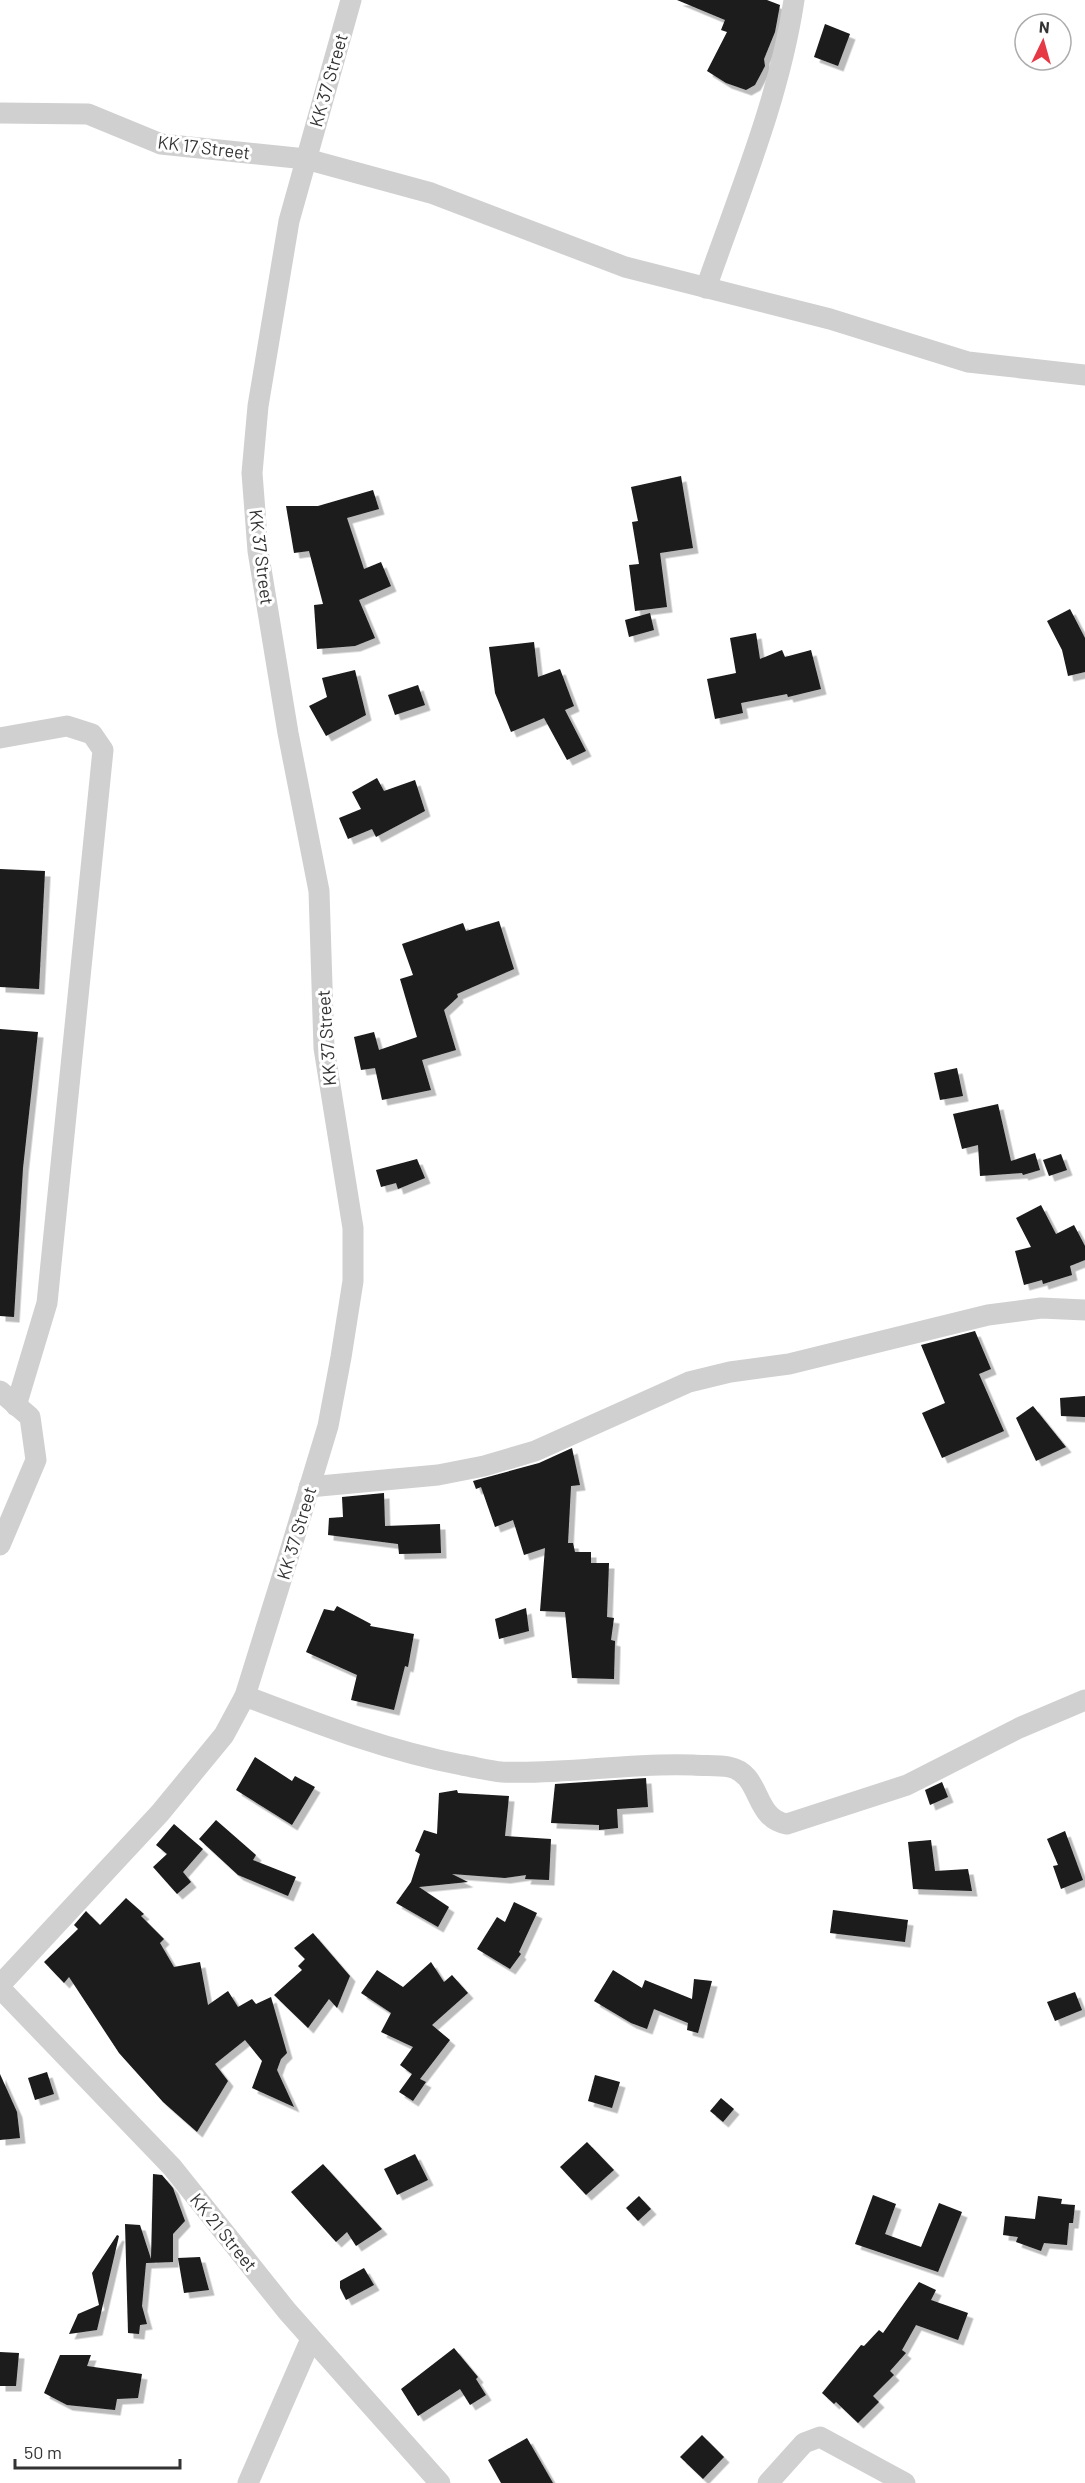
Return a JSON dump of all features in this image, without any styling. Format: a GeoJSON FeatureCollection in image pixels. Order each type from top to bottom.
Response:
{"type":"FeatureCollection","features":[{"type":"Feature","properties":{"kind":"street","name":"KK 37 Street"},"geometry":{"type":"LineString","coordinates":[[0,1986],[205,1762],[224,1735],[245,1695],[328,1426],[343,1346],[355,1259],[353,1228],[324,1048],[319,891],[288,733],[258,551],[252,473],[258,406],[289,221],[351,0]]}},
{"type":"Feature","properties":{"kind":"street"},"geometry":{"type":"LineString","coordinates":[[706,288],[768,114],[787,48],[794,0]]}},
{"type":"Feature","properties":{"kind":"street","name":"KK 17 Street"},"geometry":{"type":"LineString","coordinates":[[0,113],[88,114],[161,144],[306,159],[431,193],[625,267],[830,319],[968,362],[1085,375]]}},
{"type":"Feature","properties":{"kind":"street"},"geometry":{"type":"LineString","coordinates":[[0,738],[67,726],[92,734],[103,750],[47,1303],[16,1406]]}},
{"type":"Feature","properties":{"kind":"street"},"geometry":{"type":"LineString","coordinates":[[309,1487],[438,1475],[484,1466],[535,1451],[689,1382],[730,1372],[789,1364],[988,1315],[1041,1308],[1085,1310]]}},
{"type":"Feature","properties":{"kind":"street"},"geometry":{"type":"LineString","coordinates":[[0,1391],[30,1417],[36,1460],[0,1545]]}},
{"type":"Feature","properties":{"kind":"street"},"geometry":{"type":"LineString","coordinates":[[245,1695],[346,1734],[436,1760],[500,1772],[564,1771],[670,1764],[730,1767],[749,1779],[768,1816],[776,1822],[787,1824],[907,1785],[1019,1728],[1085,1700]]}},
{"type":"Feature","properties":{"kind":"street","name":"KK 21 Street"},"geometry":{"type":"LineString","coordinates":[[0,1986],[172,2168],[311,2339],[440,2483]]}},
{"type":"Feature","properties":{"kind":"street"},"geometry":{"type":"LineString","coordinates":[[248,2483],[311,2339]]}},
{"type":"Feature","properties":{"kind":"street"},"geometry":{"type":"LineString","coordinates":[[768,2483],[804,2443],[820,2437],[905,2483]]}},
{"type":"Feature","properties":{"kind":"building"},"geometry":{"type":"Polygon","coordinates":[[[677,0],[767,0],[780,5],[775,32],[764,59],[765,66],[755,85],[746,90],[726,83],[707,71],[727,32],[721,30],[725,20],[677,0]]]}},
{"type":"Feature","properties":{"kind":"building"},"geometry":{"type":"Polygon","coordinates":[[[825,24],[850,34],[838,66],[814,57],[825,24]]]}},
{"type":"Feature","properties":{"kind":"building"},"geometry":{"type":"Polygon","coordinates":[[[681,476],[693,548],[660,553],[667,607],[635,611],[629,565],[639,564],[632,522],[638,521],[631,487],[681,476]]]}},
{"type":"Feature","properties":{"kind":"building"},"geometry":{"type":"Polygon","coordinates":[[[373,490],[379,509],[347,518],[364,569],[381,562],[391,586],[359,600],[375,638],[355,646],[317,649],[314,605],[323,604],[309,551],[294,553],[286,506],[318,506],[373,490]]]}},
{"type":"Feature","properties":{"kind":"building"},"geometry":{"type":"Polygon","coordinates":[[[1070,609],[1085,638],[1085,672],[1068,676],[1062,650],[1047,621],[1070,609]]]}},
{"type":"Feature","properties":{"kind":"building"},"geometry":{"type":"Polygon","coordinates":[[[650,613],[654,630],[629,637],[625,620],[650,613]]]}},
{"type":"Feature","properties":{"kind":"building"},"geometry":{"type":"Polygon","coordinates":[[[756,633],[760,659],[782,650],[785,657],[811,650],[821,689],[788,697],[787,694],[741,703],[743,713],[715,719],[707,679],[736,673],[730,638],[756,633]]]}},
{"type":"Feature","properties":{"kind":"building"},"geometry":{"type":"Polygon","coordinates":[[[534,642],[538,677],[560,669],[574,706],[565,710],[586,751],[567,760],[544,718],[511,732],[495,693],[489,647],[534,642]]]}},
{"type":"Feature","properties":{"kind":"building"},"geometry":{"type":"Polygon","coordinates":[[[355,670],[366,715],[326,736],[309,706],[327,697],[322,678],[355,670]]]}},
{"type":"Feature","properties":{"kind":"building"},"geometry":{"type":"Polygon","coordinates":[[[418,685],[425,705],[395,715],[388,695],[418,685]]]}},
{"type":"Feature","properties":{"kind":"building"},"geometry":{"type":"Polygon","coordinates":[[[377,778],[384,791],[415,780],[425,811],[376,837],[372,829],[348,839],[339,818],[361,809],[352,792],[377,778]]]}},
{"type":"Feature","properties":{"kind":"building"},"geometry":{"type":"Polygon","coordinates":[[[0,869],[45,871],[39,989],[0,987],[0,869]]]}},
{"type":"Feature","properties":{"kind":"building"},"geometry":{"type":"Polygon","coordinates":[[[499,921],[514,969],[457,994],[458,997],[444,1010],[456,1050],[422,1060],[431,1090],[382,1100],[375,1068],[361,1070],[354,1037],[374,1032],[379,1050],[417,1037],[400,979],[413,975],[402,944],[463,923],[466,931],[499,921]]]}},
{"type":"Feature","properties":{"kind":"building"},"geometry":{"type":"Polygon","coordinates":[[[0,1029],[38,1032],[23,1168],[14,1317],[0,1316],[0,1029]]]}},
{"type":"Feature","properties":{"kind":"building"},"geometry":{"type":"Polygon","coordinates":[[[957,1068],[963,1096],[940,1100],[934,1073],[957,1068]]]}},
{"type":"Feature","properties":{"kind":"building"},"geometry":{"type":"Polygon","coordinates":[[[998,1104],[1011,1161],[1035,1153],[1040,1170],[1023,1175],[1022,1173],[980,1176],[978,1145],[962,1149],[953,1114],[998,1104]]]}},
{"type":"Feature","properties":{"kind":"building"},"geometry":{"type":"Polygon","coordinates":[[[1061,1154],[1067,1170],[1049,1176],[1043,1160],[1061,1154]]]}},
{"type":"Feature","properties":{"kind":"building"},"geometry":{"type":"Polygon","coordinates":[[[417,1159],[425,1178],[398,1189],[396,1183],[381,1187],[376,1170],[417,1159]]]}},
{"type":"Feature","properties":{"kind":"building"},"geometry":{"type":"Polygon","coordinates":[[[1041,1205],[1056,1234],[1074,1225],[1085,1246],[1085,1260],[1070,1266],[1072,1275],[1043,1284],[1042,1280],[1024,1285],[1015,1251],[1031,1247],[1016,1218],[1041,1205]]]}},
{"type":"Feature","properties":{"kind":"building"},"geometry":{"type":"Polygon","coordinates":[[[975,1331],[991,1369],[979,1374],[1004,1431],[942,1458],[922,1413],[945,1403],[921,1345],[975,1331]]]}},
{"type":"Feature","properties":{"kind":"building"},"geometry":{"type":"Polygon","coordinates":[[[1085,1396],[1085,1417],[1061,1416],[1060,1398],[1085,1396]]]}},
{"type":"Feature","properties":{"kind":"building"},"geometry":{"type":"Polygon","coordinates":[[[1033,1406],[1066,1447],[1036,1461],[1016,1418],[1033,1406]]]}},
{"type":"Feature","properties":{"kind":"building"},"geometry":{"type":"Polygon","coordinates":[[[572,1448],[580,1485],[571,1486],[568,1543],[573,1543],[575,1552],[591,1552],[591,1563],[609,1563],[607,1617],[614,1618],[611,1640],[615,1641],[614,1679],[572,1678],[565,1612],[540,1611],[545,1548],[524,1555],[513,1520],[495,1527],[481,1487],[476,1489],[473,1481],[539,1463],[572,1448]]]}},
{"type":"Feature","properties":{"kind":"building"},"geometry":{"type":"Polygon","coordinates":[[[384,1493],[385,1526],[440,1524],[441,1553],[399,1554],[398,1544],[328,1535],[329,1518],[343,1517],[342,1497],[384,1493]]]}},
{"type":"Feature","properties":{"kind":"building"},"geometry":{"type":"Polygon","coordinates":[[[337,1606],[371,1624],[370,1626],[414,1634],[408,1667],[405,1666],[394,1710],[351,1700],[357,1675],[306,1652],[324,1609],[334,1611],[337,1606]]]}},
{"type":"Feature","properties":{"kind":"building"},"geometry":{"type":"Polygon","coordinates":[[[526,1608],[529,1631],[499,1639],[495,1619],[526,1608]]]}},
{"type":"Feature","properties":{"kind":"building"},"geometry":{"type":"Polygon","coordinates":[[[255,1757],[292,1781],[295,1776],[315,1787],[292,1825],[236,1790],[255,1757]]]}},
{"type":"Feature","properties":{"kind":"building"},"geometry":{"type":"Polygon","coordinates":[[[646,1778],[648,1807],[617,1809],[618,1828],[599,1830],[599,1825],[551,1823],[555,1784],[646,1778]]]}},
{"type":"Feature","properties":{"kind":"building"},"geometry":{"type":"Polygon","coordinates":[[[942,1782],[948,1797],[930,1805],[925,1790],[942,1782]]]}},
{"type":"Feature","properties":{"kind":"building"},"geometry":{"type":"Polygon","coordinates":[[[457,1790],[458,1793],[509,1796],[505,1836],[551,1839],[549,1880],[525,1879],[526,1875],[505,1878],[452,1874],[468,1882],[419,1887],[449,1907],[438,1927],[396,1903],[411,1882],[420,1854],[415,1851],[424,1830],[437,1834],[439,1793],[457,1790]]]}},
{"type":"Feature","properties":{"kind":"building"},"geometry":{"type":"Polygon","coordinates":[[[216,1820],[256,1855],[253,1860],[296,1877],[288,1896],[238,1875],[199,1839],[216,1820]]]}},
{"type":"Feature","properties":{"kind":"building"},"geometry":{"type":"Polygon","coordinates":[[[174,1824],[203,1849],[183,1872],[191,1882],[177,1894],[153,1867],[167,1854],[156,1845],[174,1824]]]}},
{"type":"Feature","properties":{"kind":"building"},"geometry":{"type":"Polygon","coordinates":[[[1065,1831],[1083,1880],[1061,1889],[1053,1866],[1058,1865],[1047,1839],[1065,1831]]]}},
{"type":"Feature","properties":{"kind":"building"},"geometry":{"type":"Polygon","coordinates":[[[931,1840],[935,1871],[968,1869],[972,1891],[913,1889],[908,1842],[931,1840]]]}},
{"type":"Feature","properties":{"kind":"building"},"geometry":{"type":"Polygon","coordinates":[[[126,1898],[144,1914],[141,1916],[164,1939],[160,1943],[174,1967],[200,1962],[208,2005],[228,1991],[238,2007],[252,1999],[256,2004],[271,1997],[287,2053],[281,2059],[277,2070],[294,2107],[252,2088],[262,2061],[245,2040],[215,2064],[228,2081],[197,2132],[163,2102],[119,2053],[69,1977],[64,1983],[44,1962],[78,1929],[74,1925],[86,1911],[100,1925],[126,1898]]]}},
{"type":"Feature","properties":{"kind":"building"},"geometry":{"type":"Polygon","coordinates":[[[514,1902],[537,1913],[519,1952],[521,1954],[510,1969],[477,1949],[497,1917],[505,1922],[514,1902]]]}},
{"type":"Feature","properties":{"kind":"building"},"geometry":{"type":"Polygon","coordinates":[[[833,1910],[908,1920],[905,1942],[830,1933],[833,1910]]]}},
{"type":"Feature","properties":{"kind":"building"},"geometry":{"type":"Polygon","coordinates":[[[313,1933],[350,1976],[337,2008],[329,1999],[308,2028],[274,1995],[302,1970],[298,1966],[305,1959],[294,1948],[313,1933]]]}},
{"type":"Feature","properties":{"kind":"building"},"geometry":{"type":"Polygon","coordinates":[[[431,1962],[444,1982],[452,1975],[468,1993],[432,2025],[450,2040],[420,2079],[426,2082],[413,2101],[399,2092],[412,2074],[400,2065],[413,2047],[381,2032],[391,2013],[361,1993],[377,1970],[403,1987],[431,1962]]]}},
{"type":"Feature","properties":{"kind":"building"},"geometry":{"type":"Polygon","coordinates":[[[613,1970],[642,1988],[645,1980],[692,1999],[694,1979],[712,1981],[698,2033],[687,2030],[688,2023],[654,2009],[647,2029],[631,2023],[594,2001],[613,1970]]]}},
{"type":"Feature","properties":{"kind":"building"},"geometry":{"type":"Polygon","coordinates":[[[1075,1992],[1082,2010],[1055,2021],[1047,2002],[1075,1992]]]}},
{"type":"Feature","properties":{"kind":"building"},"geometry":{"type":"Polygon","coordinates":[[[47,2072],[54,2094],[35,2100],[28,2078],[47,2072]]]}},
{"type":"Feature","properties":{"kind":"building"},"geometry":{"type":"Polygon","coordinates":[[[0,2074],[17,2112],[20,2138],[0,2140],[0,2074]]]}},
{"type":"Feature","properties":{"kind":"building"},"geometry":{"type":"Polygon","coordinates":[[[595,2075],[620,2082],[612,2108],[588,2101],[595,2075]]]}},
{"type":"Feature","properties":{"kind":"building"},"geometry":{"type":"Polygon","coordinates":[[[721,2098],[734,2109],[723,2122],[710,2111],[721,2098]]]}},
{"type":"Feature","properties":{"kind":"building"},"geometry":{"type":"Polygon","coordinates":[[[587,2142],[614,2170],[586,2195],[560,2167],[587,2142]]]}},
{"type":"Feature","properties":{"kind":"building"},"geometry":{"type":"Polygon","coordinates":[[[415,2154],[428,2180],[397,2195],[384,2169],[415,2154]]]}},
{"type":"Feature","properties":{"kind":"building"},"geometry":{"type":"Polygon","coordinates":[[[323,2164],[382,2229],[356,2246],[347,2232],[336,2242],[291,2192],[323,2164]]]}},
{"type":"Feature","properties":{"kind":"building"},"geometry":{"type":"Polygon","coordinates":[[[153,2174],[162,2175],[173,2188],[185,2221],[173,2234],[173,2262],[146,2263],[142,2306],[147,2324],[140,2325],[139,2334],[128,2333],[125,2224],[140,2225],[151,2259],[153,2174]]]}},
{"type":"Feature","properties":{"kind":"building"},"geometry":{"type":"Polygon","coordinates":[[[873,2195],[896,2204],[885,2234],[921,2247],[939,2203],[962,2212],[938,2272],[855,2244],[873,2195]]]}},
{"type":"Feature","properties":{"kind":"building"},"geometry":{"type":"Polygon","coordinates":[[[639,2196],[651,2209],[638,2221],[626,2208],[639,2196]]]}},
{"type":"Feature","properties":{"kind":"building"},"geometry":{"type":"Polygon","coordinates":[[[1038,2196],[1062,2199],[1061,2204],[1075,2205],[1073,2223],[1069,2223],[1067,2245],[1044,2243],[1041,2251],[1016,2242],[1018,2237],[1003,2235],[1005,2216],[1035,2219],[1038,2196]]]}},
{"type":"Feature","properties":{"kind":"building"},"geometry":{"type":"Polygon","coordinates":[[[117,2235],[119,2236],[97,2330],[69,2334],[78,2314],[99,2305],[92,2273],[117,2235]]]}},
{"type":"Feature","properties":{"kind":"building"},"geometry":{"type":"Polygon","coordinates":[[[200,2257],[209,2290],[184,2293],[178,2258],[200,2257]]]}},
{"type":"Feature","properties":{"kind":"building"},"geometry":{"type":"Polygon","coordinates":[[[364,2268],[374,2285],[346,2300],[340,2288],[340,2281],[364,2268]]]}},
{"type":"Feature","properties":{"kind":"building"},"geometry":{"type":"Polygon","coordinates":[[[919,2282],[936,2290],[931,2300],[968,2313],[958,2340],[916,2325],[902,2350],[906,2353],[890,2371],[894,2375],[873,2396],[879,2402],[858,2423],[836,2402],[834,2404],[822,2393],[861,2345],[864,2346],[879,2330],[883,2333],[919,2282]]]}},
{"type":"Feature","properties":{"kind":"building"},"geometry":{"type":"Polygon","coordinates":[[[454,2348],[478,2377],[476,2379],[486,2395],[470,2405],[460,2389],[418,2416],[401,2389],[454,2348]]]}},
{"type":"Feature","properties":{"kind":"building"},"geometry":{"type":"Polygon","coordinates":[[[0,2352],[19,2353],[16,2386],[0,2386],[0,2352]]]}},
{"type":"Feature","properties":{"kind":"building"},"geometry":{"type":"Polygon","coordinates":[[[60,2355],[91,2355],[87,2366],[142,2374],[138,2398],[117,2399],[115,2410],[67,2405],[44,2393],[60,2355]]]}},
{"type":"Feature","properties":{"kind":"building"},"geometry":{"type":"Polygon","coordinates":[[[702,2435],[724,2457],[703,2479],[680,2457],[702,2435]]]}},
{"type":"Feature","properties":{"kind":"building"},"geometry":{"type":"Polygon","coordinates":[[[527,2438],[553,2483],[501,2483],[488,2460],[527,2438]]]}}]}
